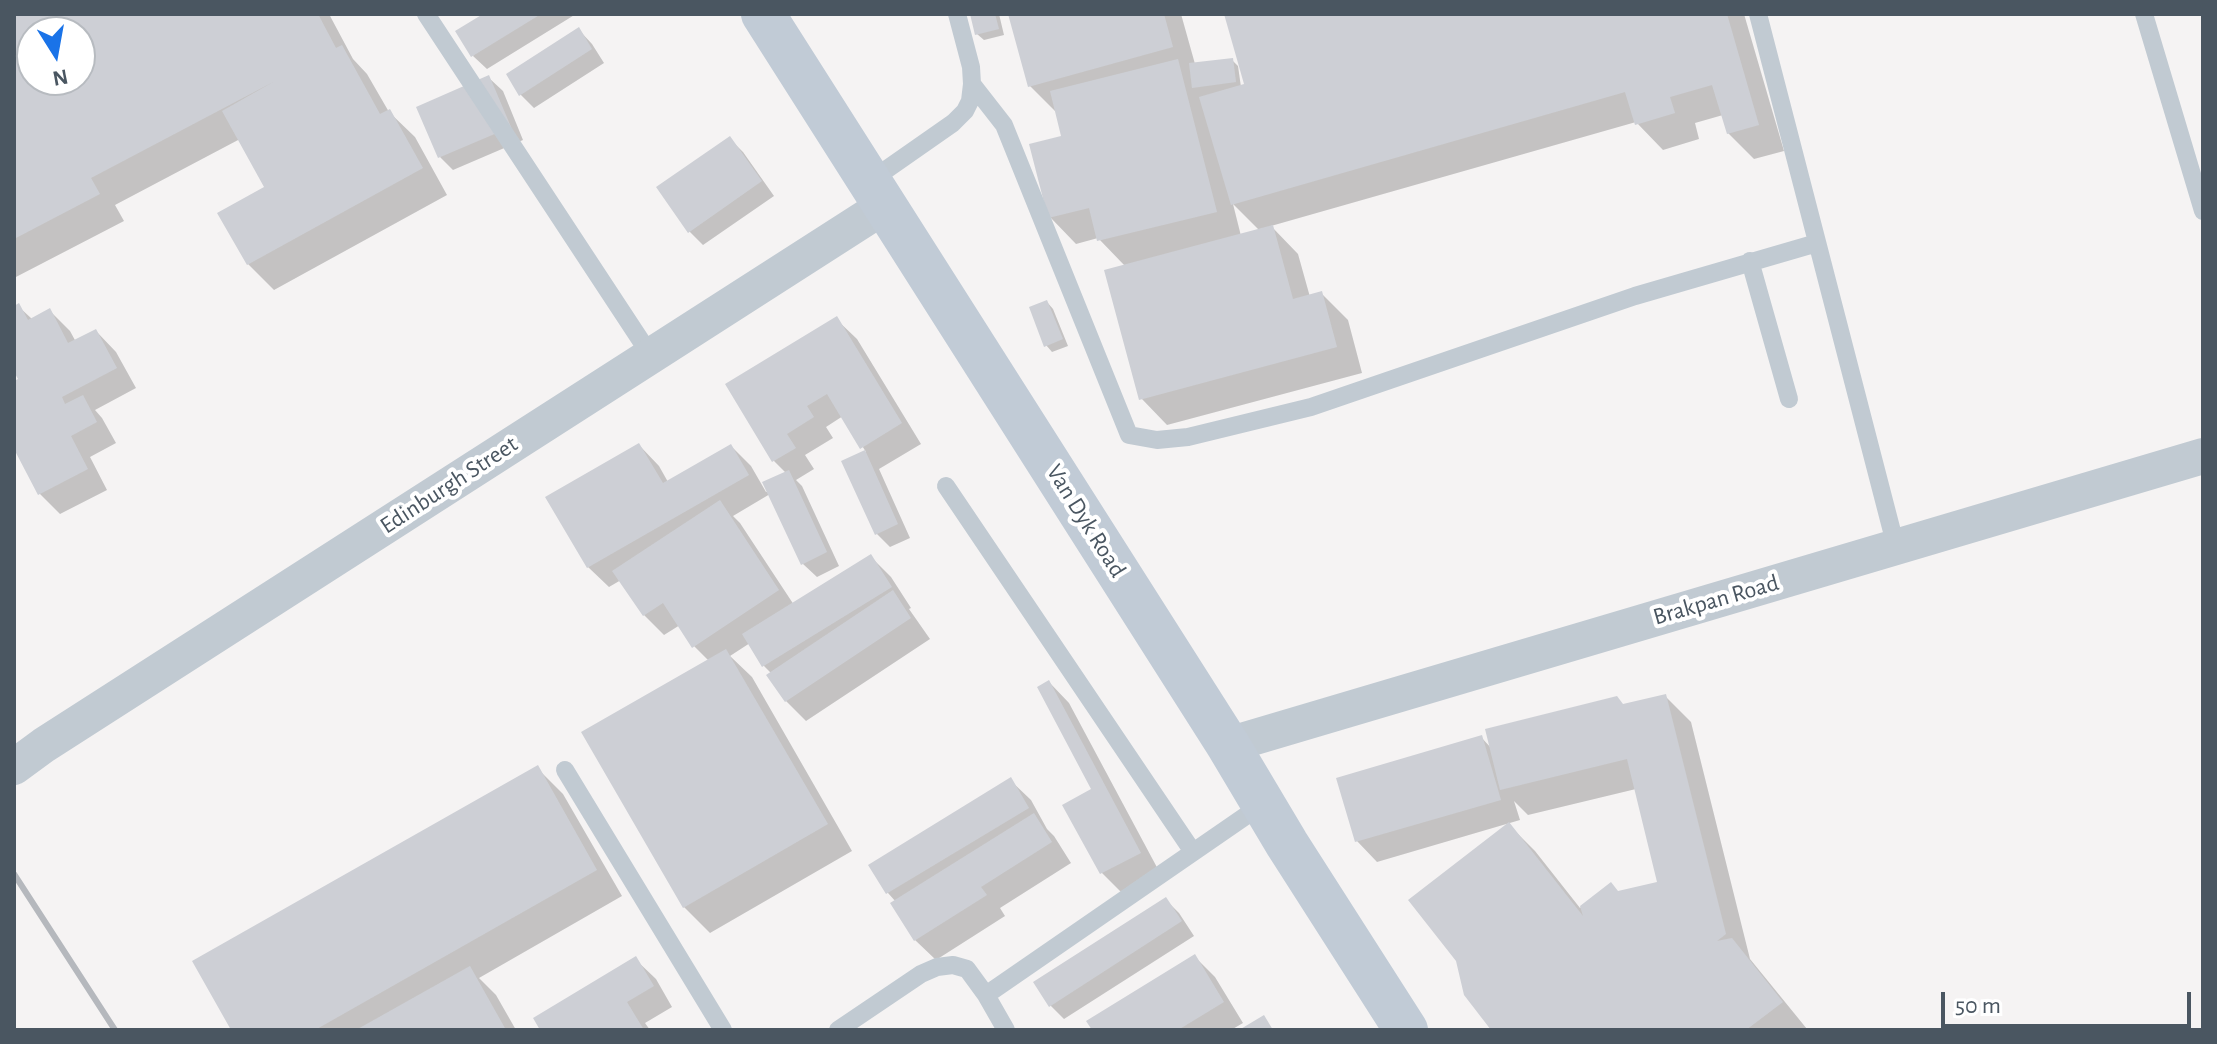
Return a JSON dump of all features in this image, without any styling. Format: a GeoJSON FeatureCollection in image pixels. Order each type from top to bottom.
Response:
{"type":"FeatureCollection","features":[{"type":"Feature","properties":{"kind":"main road","name":"Van Dyk Road"},"geometry":{"type":"LineString","coordinates":[[763,14],[1406,1030]]}},
{"type":"Feature","properties":{"kind":"street","name":"Edinburgh Street"},"geometry":{"type":"LineString","coordinates":[[14,767],[57,736],[651,356],[878,193]]}},
{"type":"Feature","properties":{"kind":"street","name":"Brakpan Road"},"geometry":{"type":"LineString","coordinates":[[1228,745],[2203,456]]}},
{"type":"Feature","properties":{"kind":"lane"},"geometry":{"type":"LineString","coordinates":[[426,14],[651,356]]}},
{"type":"Feature","properties":{"kind":"lane"},"geometry":{"type":"LineString","coordinates":[[878,193],[953,123],[970,101],[971,67],[957,14]]}},
{"type":"Feature","properties":{"kind":"lane"},"geometry":{"type":"LineString","coordinates":[[1758,14],[1896,547]]}},
{"type":"Feature","properties":{"kind":"lane"},"geometry":{"type":"LineString","coordinates":[[2144,14],[2203,211]]}},
{"type":"Feature","properties":{"kind":"lane"},"geometry":{"type":"LineString","coordinates":[[972,84],[1004,125],[1129,435],[1157,440],[1188,437],[1311,407],[1635,296],[1817,243]]}},
{"type":"Feature","properties":{"kind":"lane"},"geometry":{"type":"LineString","coordinates":[[1750,261],[1789,399]]}},
{"type":"Feature","properties":{"kind":"lane"},"geometry":{"type":"LineString","coordinates":[[946,486],[1193,852]]}},
{"type":"Feature","properties":{"kind":"lane"},"geometry":{"type":"LineString","coordinates":[[565,770],[723,1030]]}},
{"type":"Feature","properties":{"kind":"lane"},"geometry":{"type":"LineString","coordinates":[[986,995],[1263,804]]}},
{"type":"Feature","properties":{"kind":"lane"},"geometry":{"type":"LineString","coordinates":[[838,1030],[921,974],[937,967],[953,965],[967,969],[1006,1030]]}},
{"type":"Feature","properties":{"kind":"building"},"geometry":{"type":"Polygon","coordinates":[[[14,14],[318,14],[336,48],[342,45],[380,114],[390,109],[423,168],[247,265],[217,213],[264,187],[222,111],[275,81],[91,178],[100,194],[14,239],[14,14]]]}},
{"type":"Feature","properties":{"kind":"building"},"geometry":{"type":"Polygon","coordinates":[[[483,14],[541,14],[471,57],[455,31],[483,14]]]}},
{"type":"Feature","properties":{"kind":"building"},"geometry":{"type":"Polygon","coordinates":[[[970,14],[995,14],[999,29],[975,35],[970,14]]]}},
{"type":"Feature","properties":{"kind":"building"},"geometry":{"type":"Polygon","coordinates":[[[1008,14],[1164,14],[1173,47],[1028,87],[1008,14]]]}},
{"type":"Feature","properties":{"kind":"building"},"geometry":{"type":"Polygon","coordinates":[[[1224,14],[1727,14],[1759,125],[1727,134],[1712,85],[1670,97],[1675,113],[1635,125],[1625,92],[1231,205],[1199,97],[1244,84],[1224,14]]]}},
{"type":"Feature","properties":{"kind":"building"},"geometry":{"type":"Polygon","coordinates":[[[579,27],[592,49],[519,96],[506,74],[579,27]]]}},
{"type":"Feature","properties":{"kind":"building"},"geometry":{"type":"Polygon","coordinates":[[[1233,58],[1236,82],[1192,88],[1189,63],[1233,58]]]}},
{"type":"Feature","properties":{"kind":"building"},"geometry":{"type":"Polygon","coordinates":[[[1178,59],[1217,212],[1097,241],[1089,208],[1048,218],[1029,144],[1061,136],[1050,91],[1178,59]]]}},
{"type":"Feature","properties":{"kind":"building"},"geometry":{"type":"Polygon","coordinates":[[[489,75],[511,127],[438,158],[416,107],[489,75]]]}},
{"type":"Feature","properties":{"kind":"building"},"geometry":{"type":"Polygon","coordinates":[[[730,136],[762,181],[688,233],[656,187],[730,136]]]}},
{"type":"Feature","properties":{"kind":"building"},"geometry":{"type":"Polygon","coordinates":[[[1273,225],[1293,299],[1322,291],[1337,347],[1139,400],[1104,270],[1273,225]]]}},
{"type":"Feature","properties":{"kind":"building"},"geometry":{"type":"Polygon","coordinates":[[[1047,300],[1063,339],[1044,347],[1029,307],[1047,300]]]}},
{"type":"Feature","properties":{"kind":"building"},"geometry":{"type":"Polygon","coordinates":[[[19,303],[28,320],[50,308],[68,343],[96,329],[117,368],[62,397],[65,404],[83,395],[97,422],[71,436],[88,469],[38,495],[14,449],[14,381],[18,379],[14,372],[14,306],[19,303]]]}},
{"type":"Feature","properties":{"kind":"building"},"geometry":{"type":"Polygon","coordinates":[[[837,316],[902,423],[860,449],[827,394],[807,406],[814,417],[787,434],[796,448],[772,462],[725,384],[837,316]]]}},
{"type":"Feature","properties":{"kind":"building"},"geometry":{"type":"Polygon","coordinates":[[[639,443],[663,483],[731,444],[749,475],[587,568],[545,497],[639,443]]]}},
{"type":"Feature","properties":{"kind":"building"},"geometry":{"type":"Polygon","coordinates":[[[865,450],[898,524],[875,535],[841,461],[865,450]]]}},
{"type":"Feature","properties":{"kind":"building"},"geometry":{"type":"Polygon","coordinates":[[[789,470],[827,552],[801,565],[762,482],[789,470]]]}},
{"type":"Feature","properties":{"kind":"building"},"geometry":{"type":"Polygon","coordinates":[[[720,500],[779,590],[692,648],[663,603],[643,616],[612,571],[720,500]]]}},
{"type":"Feature","properties":{"kind":"building"},"geometry":{"type":"Polygon","coordinates":[[[871,554],[892,587],[762,667],[742,634],[871,554]]]}},
{"type":"Feature","properties":{"kind":"building"},"geometry":{"type":"Polygon","coordinates":[[[893,590],[911,618],[785,702],[766,675],[893,590]]]}},
{"type":"Feature","properties":{"kind":"building"},"geometry":{"type":"Polygon","coordinates":[[[726,649],[828,824],[683,908],[581,732],[726,649]]]}},
{"type":"Feature","properties":{"kind":"building"},"geometry":{"type":"Polygon","coordinates":[[[1049,680],[1141,853],[1100,874],[1062,805],[1091,789],[1037,687],[1049,680]]]}},
{"type":"Feature","properties":{"kind":"building"},"geometry":{"type":"Polygon","coordinates":[[[1666,694],[1726,934],[1717,941],[1732,938],[1783,1002],[1746,1030],[1491,1030],[1464,995],[1456,961],[1408,900],[1509,822],[1583,916],[1580,906],[1611,882],[1618,891],[1657,882],[1627,759],[1500,790],[1485,729],[1617,696],[1623,704],[1666,694]]]}},
{"type":"Feature","properties":{"kind":"building"},"geometry":{"type":"Polygon","coordinates":[[[1482,735],[1501,800],[1355,842],[1336,778],[1482,735]]]}},
{"type":"Feature","properties":{"kind":"building"},"geometry":{"type":"Polygon","coordinates":[[[538,765],[597,870],[315,1030],[231,1030],[192,961],[538,765]]]}},
{"type":"Feature","properties":{"kind":"building"},"geometry":{"type":"Polygon","coordinates":[[[1011,777],[1029,808],[886,894],[868,865],[1011,777]]]}},
{"type":"Feature","properties":{"kind":"building"},"geometry":{"type":"Polygon","coordinates":[[[1034,813],[1052,842],[981,887],[987,895],[914,941],[890,903],[1034,813]]]}},
{"type":"Feature","properties":{"kind":"building"},"geometry":{"type":"Polygon","coordinates":[[[1166,897],[1182,921],[1049,1007],[1033,982],[1166,897]]]}},
{"type":"Feature","properties":{"kind":"building"},"geometry":{"type":"Polygon","coordinates":[[[1195,954],[1224,1002],[1178,1030],[1092,1030],[1086,1021],[1195,954]]]}},
{"type":"Feature","properties":{"kind":"building"},"geometry":{"type":"Polygon","coordinates":[[[636,956],[654,986],[627,1002],[644,1030],[540,1030],[533,1018],[636,956]]]}},
{"type":"Feature","properties":{"kind":"building"},"geometry":{"type":"Polygon","coordinates":[[[470,966],[506,1030],[356,1030],[470,966]]]}},
{"type":"Feature","properties":{"kind":"building"},"geometry":{"type":"Polygon","coordinates":[[[1264,1015],[1273,1030],[1239,1030],[1264,1015]]]}},
{"type":"Feature","properties":{"kind":"railway"},"geometry":{"type":"LineString","coordinates":[[14,874],[115,1030]]}}]}
